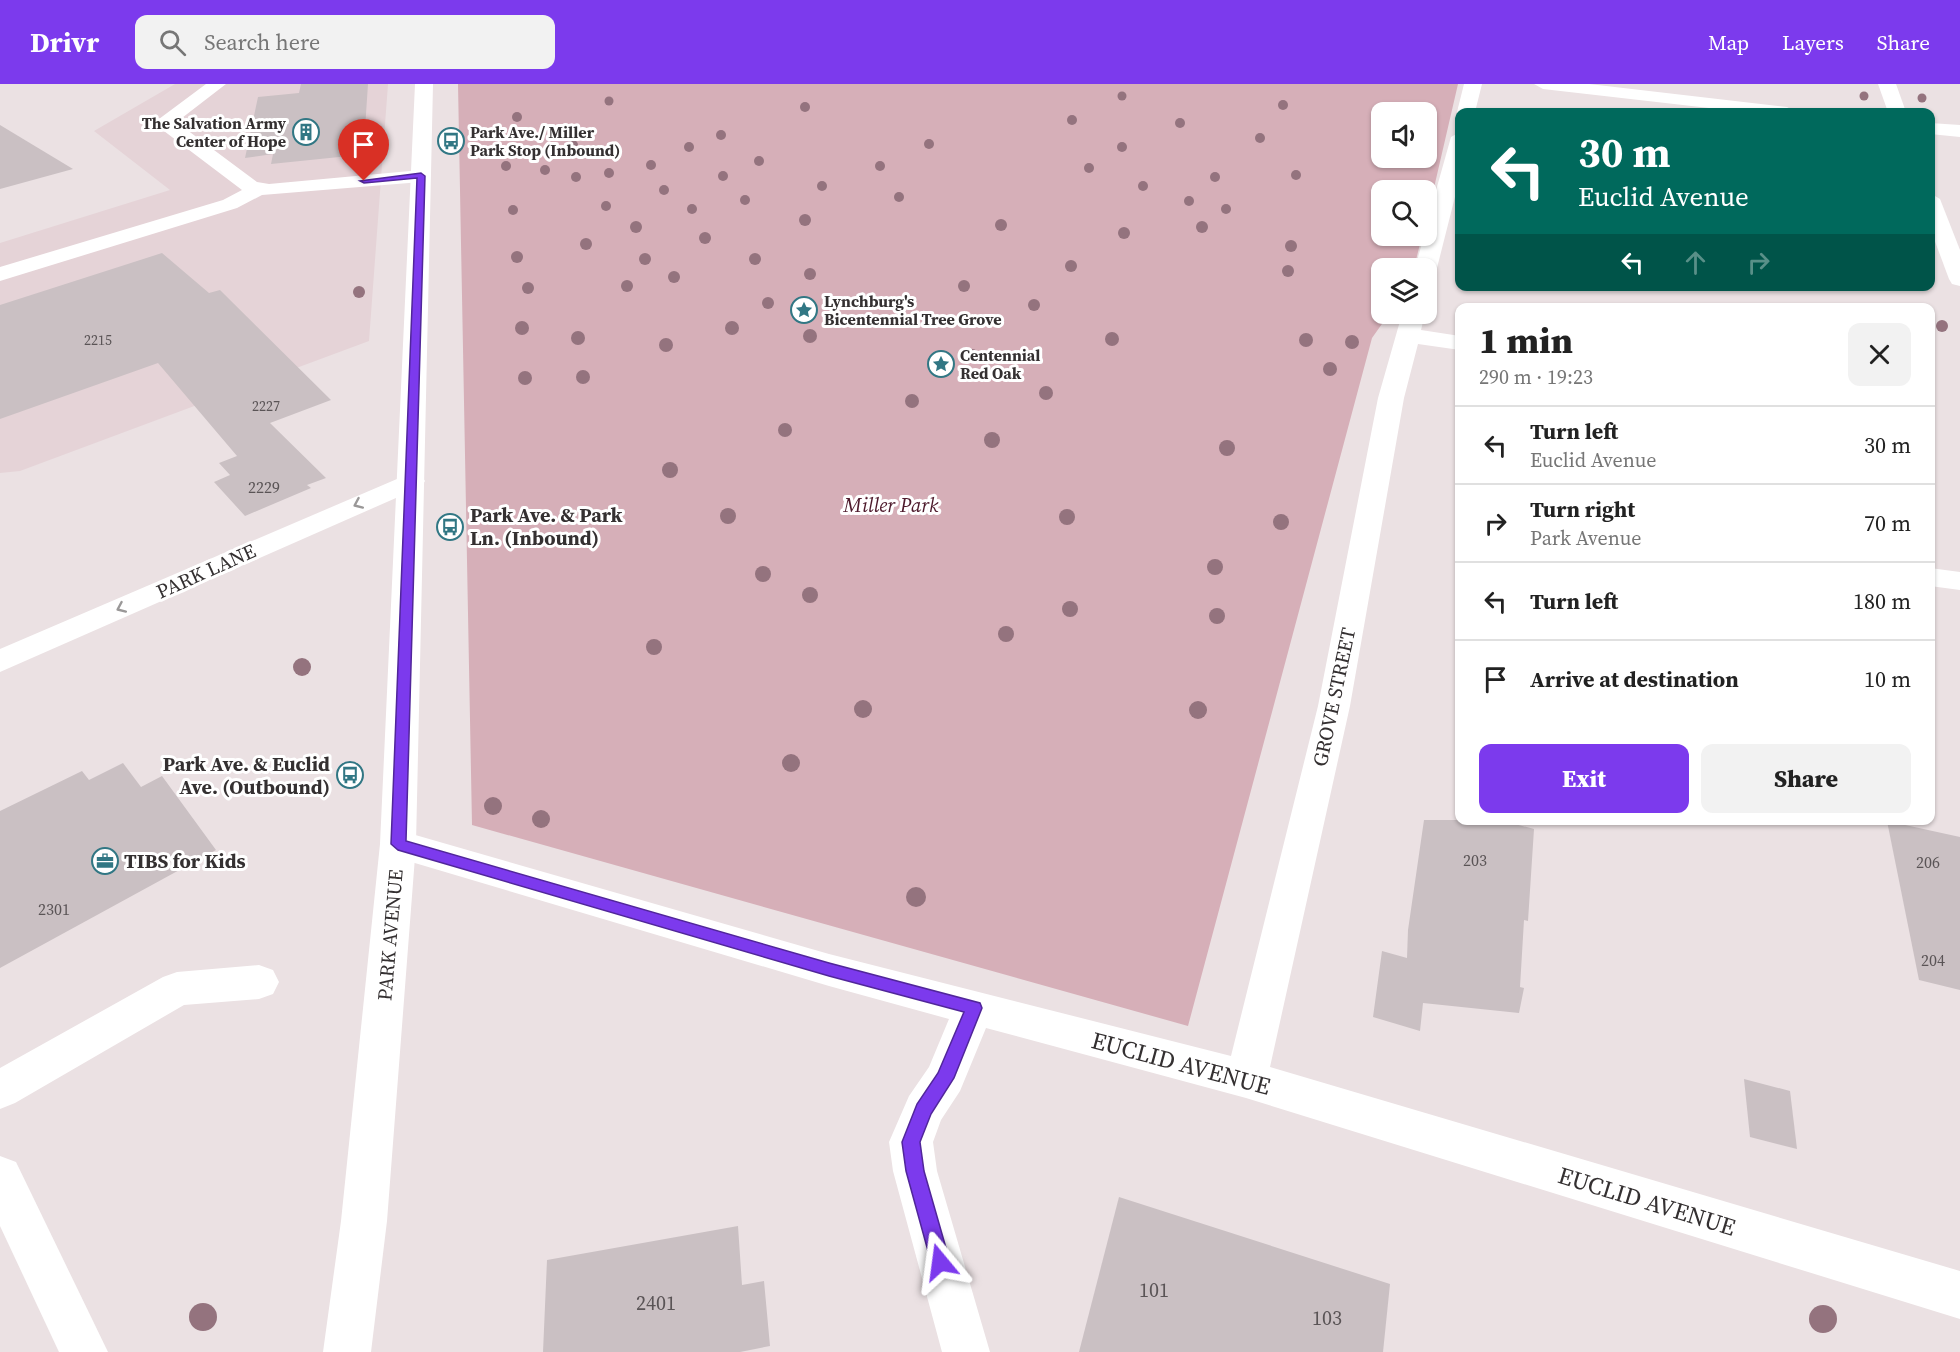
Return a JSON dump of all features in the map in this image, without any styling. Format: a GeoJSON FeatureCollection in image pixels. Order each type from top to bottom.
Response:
{"type":"FeatureCollection","features":[{"type":"Feature","properties":{"kind":"street"},"geometry":{"type":"LineString","coordinates":[[217,84],[175,112],[168,120],[171,127],[243,183],[260,188],[421,176]]}},
{"type":"Feature","properties":{"kind":"street","name":"PARK AVENUE"},"geometry":{"type":"LineString","coordinates":[[347,1352],[364,1221],[398,844],[424,84]]}},
{"type":"Feature","properties":{"kind":"street"},"geometry":{"type":"LineString","coordinates":[[1467,108],[1473,84]]}},
{"type":"Feature","properties":{"kind":"street"},"geometry":{"type":"LineString","coordinates":[[1543,84],[1752,108]]}},
{"type":"Feature","properties":{"kind":"street"},"geometry":{"type":"LineString","coordinates":[[1887,84],[1896,108]]}},
{"type":"Feature","properties":{"kind":"street"},"geometry":{"type":"LineString","coordinates":[[1935,128],[1960,131]]}},
{"type":"Feature","properties":{"kind":"street"},"geometry":{"type":"LineString","coordinates":[[1428,258],[1455,156]]}},
{"type":"Feature","properties":{"kind":"street"},"geometry":{"type":"LineString","coordinates":[[0,274],[230,204],[260,188]]}},
{"type":"Feature","properties":{"kind":"street"},"geometry":{"type":"LineString","coordinates":[[1935,213],[1960,279]]}},
{"type":"Feature","properties":{"kind":"street"},"geometry":{"type":"LineString","coordinates":[[1411,324],[1455,341]]}},
{"type":"Feature","properties":{"kind":"street","name":"GROVE STREET"},"geometry":{"type":"LineString","coordinates":[[1245,1079],[1334,706],[1391,398],[1411,324]]}},
{"type":"Feature","properties":{"kind":"street","name":"PARK LANE"},"geometry":{"type":"LineString","coordinates":[[0,661],[411,481]]}},
{"type":"Feature","properties":{"kind":"street"},"geometry":{"type":"LineString","coordinates":[[1935,578],[1960,581]]}},
{"type":"Feature","properties":{"kind":"street","name":"EUCLID AVENUE"},"geometry":{"type":"LineString","coordinates":[[398,844],[829,970],[1245,1079],[1960,1295]]}},
{"type":"Feature","properties":{"kind":"street"},"geometry":{"type":"LineString","coordinates":[[0,1090],[177,989],[259,982]]}},
{"type":"Feature","properties":{"kind":"street"},"geometry":{"type":"LineString","coordinates":[[966,1352],[915,1171],[911,1142],[924,1110],[945,1078],[974,1008]]}},
{"type":"Feature","properties":{"kind":"street"},"geometry":{"type":"LineString","coordinates":[[0,1177],[84,1352]]}},
{"type":"Feature","properties":{"kind":"shaded area"},"geometry":{"type":"Polygon","coordinates":[[[175,84],[388,84],[369,341],[20,471],[0,473],[0,243],[170,190],[94,131],[175,84]]]}},
{"type":"Feature","properties":{"kind":"green space","name":"Miller Park"},"geometry":{"type":"Polygon","coordinates":[[[458,84],[1458,84],[1436,180],[1371,180],[1371,246],[1420,246],[1416,258],[1371,258],[1371,324],[1382,324],[1372,338],[1188,1026],[472,825],[458,84]]]}},
{"type":"Feature","properties":{"kind":"building","name":"The Salvation Army Center of Hope"},"geometry":{"type":"Polygon","coordinates":[[[301,84],[368,84],[364,144],[349,146],[349,156],[271,164],[273,154],[245,158],[258,97],[299,93],[301,84]]]}},
{"type":"Feature","properties":{"kind":"building"},"geometry":{"type":"Polygon","coordinates":[[[0,125],[73,169],[0,189],[0,125]]]}},
{"type":"Feature","properties":{"kind":"building"},"geometry":{"type":"Polygon","coordinates":[[[162,253],[209,293],[220,290],[331,400],[270,423],[326,478],[307,485],[311,488],[245,516],[214,482],[230,475],[219,463],[237,456],[158,363],[0,419],[0,305],[162,253]]]}},
{"type":"Feature","properties":{"kind":"building"},"geometry":{"type":"Polygon","coordinates":[[[123,763],[141,787],[162,776],[216,850],[0,968],[0,811],[82,771],[89,780],[123,763]]]}},
{"type":"Feature","properties":{"kind":"building"},"geometry":{"type":"Polygon","coordinates":[[[1424,820],[1455,820],[1455,825],[1519,825],[1534,829],[1528,921],[1524,920],[1520,987],[1524,988],[1519,1013],[1423,1003],[1420,1031],[1373,1017],[1382,951],[1407,958],[1408,930],[1424,820]]]}},
{"type":"Feature","properties":{"kind":"building"},"geometry":{"type":"Polygon","coordinates":[[[1888,825],[1905,825],[1960,837],[1960,990],[1919,980],[1888,825]]]}},
{"type":"Feature","properties":{"kind":"building"},"geometry":{"type":"Polygon","coordinates":[[[1744,1079],[1790,1091],[1797,1149],[1750,1137],[1744,1079]]]}},
{"type":"Feature","properties":{"kind":"building"},"geometry":{"type":"Polygon","coordinates":[[[1119,1197],[1390,1284],[1383,1352],[1079,1352],[1119,1197]]]}},
{"type":"Feature","properties":{"kind":"building"},"geometry":{"type":"Polygon","coordinates":[[[738,1226],[742,1285],[764,1281],[770,1346],[740,1352],[543,1352],[547,1260],[738,1226]]]}},
{"type":"Feature","properties":{"kind":"place","name":"The Salvation Army Center of Hope"},"geometry":{"type":"Point","coordinates":[306,132]}},
{"type":"Feature","properties":{"kind":"place","name":"Park Ave./ Miller Park Stop (Inbound)"},"geometry":{"type":"Point","coordinates":[451,141]}},
{"type":"Feature","properties":{"kind":"place","name":"Lynchburg's Bicentennial Tree Grove"},"geometry":{"type":"Point","coordinates":[804,310]}},
{"type":"Feature","properties":{"kind":"place","name":"Centennial Red Oak"},"geometry":{"type":"Point","coordinates":[941,364]}},
{"type":"Feature","properties":{"kind":"place","name":"Park Ave. & Park Ln. (Inbound)"},"geometry":{"type":"Point","coordinates":[450,527]}},
{"type":"Feature","properties":{"kind":"place","name":"Park Ave. & Euclid Ave. (Outbound)"},"geometry":{"type":"Point","coordinates":[350,775]}},
{"type":"Feature","properties":{"kind":"place","name":"TIBS for Kids"},"geometry":{"type":"Point","coordinates":[105,861]}},
{"type":"Feature","properties":{"kind":"route"},"geometry":{"type":"LineString","coordinates":[[364,181],[421,176],[403,755],[398,844],[829,970],[974,1008],[941,1087],[924,1110],[911,1142],[915,1171],[940,1262]]}}]}
